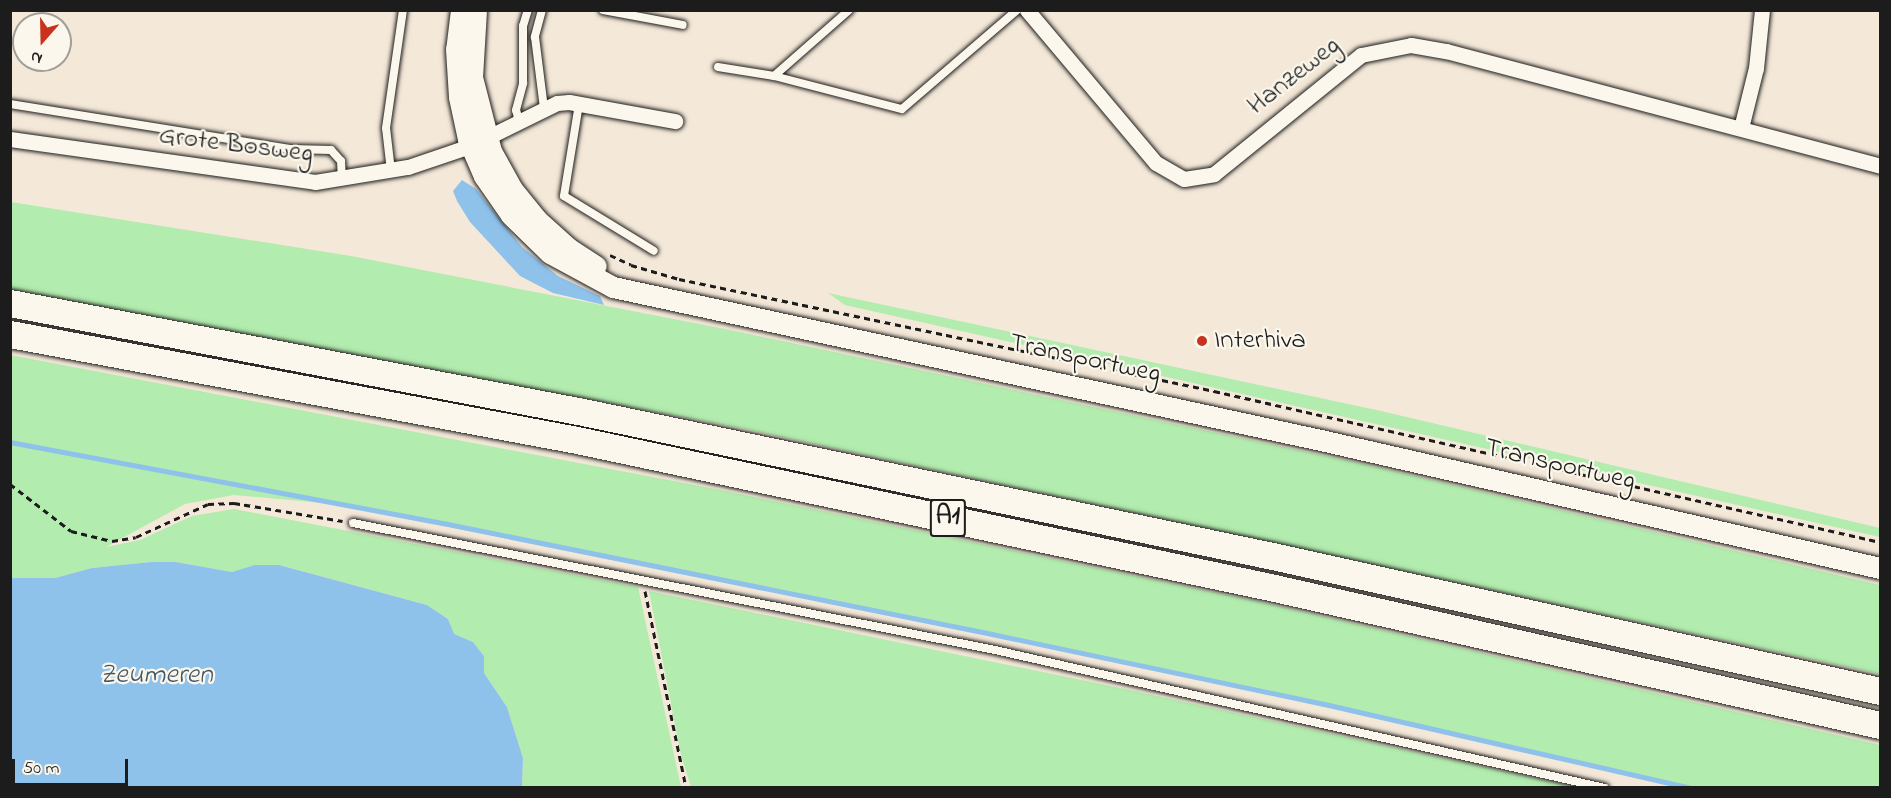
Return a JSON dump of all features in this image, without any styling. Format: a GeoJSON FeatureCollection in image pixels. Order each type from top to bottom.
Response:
{"type":"FeatureCollection","features":[{"type":"Feature","properties":{"kind":"highway","name":"A1"},"geometry":{"type":"LineString","coordinates":[[10,303],[583,412],[1277,556],[1881,691]]}},
{"type":"Feature","properties":{"kind":"highway","name":"A1"},"geometry":{"type":"LineString","coordinates":[[10,334],[600,445],[1270,587],[1881,725]]}},
{"type":"Feature","properties":{"kind":"street","name":"Transportweg"},"geometry":{"type":"LineString","coordinates":[[461,10],[457,79],[494,191],[531,236],[564,263],[613,287],[1325,441],[1881,568]]}},
{"type":"Feature","properties":{"kind":"street","name":"Transportweg"},"geometry":{"type":"LineString","coordinates":[[476,10],[472,77],[478,142],[537,220],[582,257],[630,280],[1336,432],[1881,556]]}},
{"type":"Feature","properties":{"kind":"street","name":"Hanzeweg"},"geometry":{"type":"LineString","coordinates":[[1027,10],[1156,163],[1184,179],[1214,174],[1361,55],[1411,45],[1741,128],[1881,166]]}},
{"type":"Feature","properties":{"kind":"street"},"geometry":{"type":"LineString","coordinates":[[1741,128],[1756,68],[1762,10]]}},
{"type":"Feature","properties":{"kind":"street"},"geometry":{"type":"LineString","coordinates":[[478,142],[557,103],[579,104],[675,121]]}},
{"type":"Feature","properties":{"kind":"street","name":"Grote Bosweg"},"geometry":{"type":"LineString","coordinates":[[10,139],[291,181],[342,180],[391,171],[478,142]]}},
{"type":"Feature","properties":{"kind":"lane"},"geometry":{"type":"LineString","coordinates":[[391,171],[386,128],[403,10]]}},
{"type":"Feature","properties":{"kind":"lane"},"geometry":{"type":"LineString","coordinates":[[519,121],[516,110],[523,83],[523,26],[528,10]]}},
{"type":"Feature","properties":{"kind":"lane"},"geometry":{"type":"LineString","coordinates":[[542,10],[535,37],[544,108]]}},
{"type":"Feature","properties":{"kind":"lane"},"geometry":{"type":"LineString","coordinates":[[603,10],[683,25]]}},
{"type":"Feature","properties":{"kind":"lane"},"geometry":{"type":"LineString","coordinates":[[774,76],[849,10]]}},
{"type":"Feature","properties":{"kind":"lane"},"geometry":{"type":"LineString","coordinates":[[718,67],[774,76],[902,109],[1017,10]]}},
{"type":"Feature","properties":{"kind":"lane"},"geometry":{"type":"LineString","coordinates":[[10,104],[291,149],[331,150],[340,161],[342,180]]}},
{"type":"Feature","properties":{"kind":"lane"},"geometry":{"type":"LineString","coordinates":[[579,104],[564,196],[654,251]]}},
{"type":"Feature","properties":{"kind":"lane"},"geometry":{"type":"LineString","coordinates":[[353,523],[995,650],[1605,788]]}},
{"type":"Feature","properties":{"kind":"path","name":"Transportweg"},"geometry":{"type":"LineString","coordinates":[[603,252],[631,266],[679,279],[832,309],[1881,542]]}},
{"type":"Feature","properties":{"kind":"path"},"geometry":{"type":"LineString","coordinates":[[10,484],[71,531],[112,541],[136,537],[208,504],[234,504],[353,523]]}},
{"type":"Feature","properties":{"kind":"path"},"geometry":{"type":"LineString","coordinates":[[643,581],[686,788]]}},
{"type":"Feature","properties":{"kind":"green space"},"geometry":{"type":"Polygon","coordinates":[[[11,202],[351,256],[725,329],[1355,462],[1880,585],[1880,674],[745,429],[11,290],[11,202]]]}},
{"type":"Feature","properties":{"kind":"green space"},"geometry":{"type":"Polygon","coordinates":[[[828,293],[1381,411],[1880,528],[1880,537],[845,305],[828,293]]]}},
{"type":"Feature","properties":{"kind":"green space"},"geometry":{"type":"Polygon","coordinates":[[[10,355],[726,491],[1261,602],[1880,745],[1880,787],[1683,787],[1132,664],[334,504],[234,495],[185,504],[106,547],[140,540],[192,516],[234,509],[638,587],[681,787],[522,787],[523,758],[507,707],[484,673],[484,656],[473,642],[453,634],[448,619],[427,605],[279,565],[232,572],[176,562],[151,562],[92,568],[55,578],[11,578],[10,355]]]}},
{"type":"Feature","properties":{"kind":"green space"},"geometry":{"type":"Polygon","coordinates":[[[649,591],[1125,689],[1576,787],[691,787],[681,755],[649,591]]]}},
{"type":"Feature","properties":{"kind":"water"},"geometry":{"type":"Polygon","coordinates":[[[462,180],[476,189],[522,247],[558,276],[600,296],[604,305],[553,293],[520,276],[470,222],[457,201],[453,191],[462,180]]]}},
{"type":"Feature","properties":{"kind":"water","name":"Zeumeren"},"geometry":{"type":"Polygon","coordinates":[[[176,562],[232,572],[255,565],[279,565],[427,605],[448,619],[454,634],[473,642],[484,656],[484,673],[507,707],[523,758],[522,787],[11,787],[11,578],[55,578],[92,568],[176,562]]]}},
{"type":"Feature","properties":{"kind":"waterway"},"geometry":{"type":"LineString","coordinates":[[10,442],[443,523],[992,634],[1329,705],[1690,788]]}},
{"type":"Feature","properties":{"kind":"place","name":"Interhiva"},"geometry":{"type":"Point","coordinates":[1202,341]}}]}
